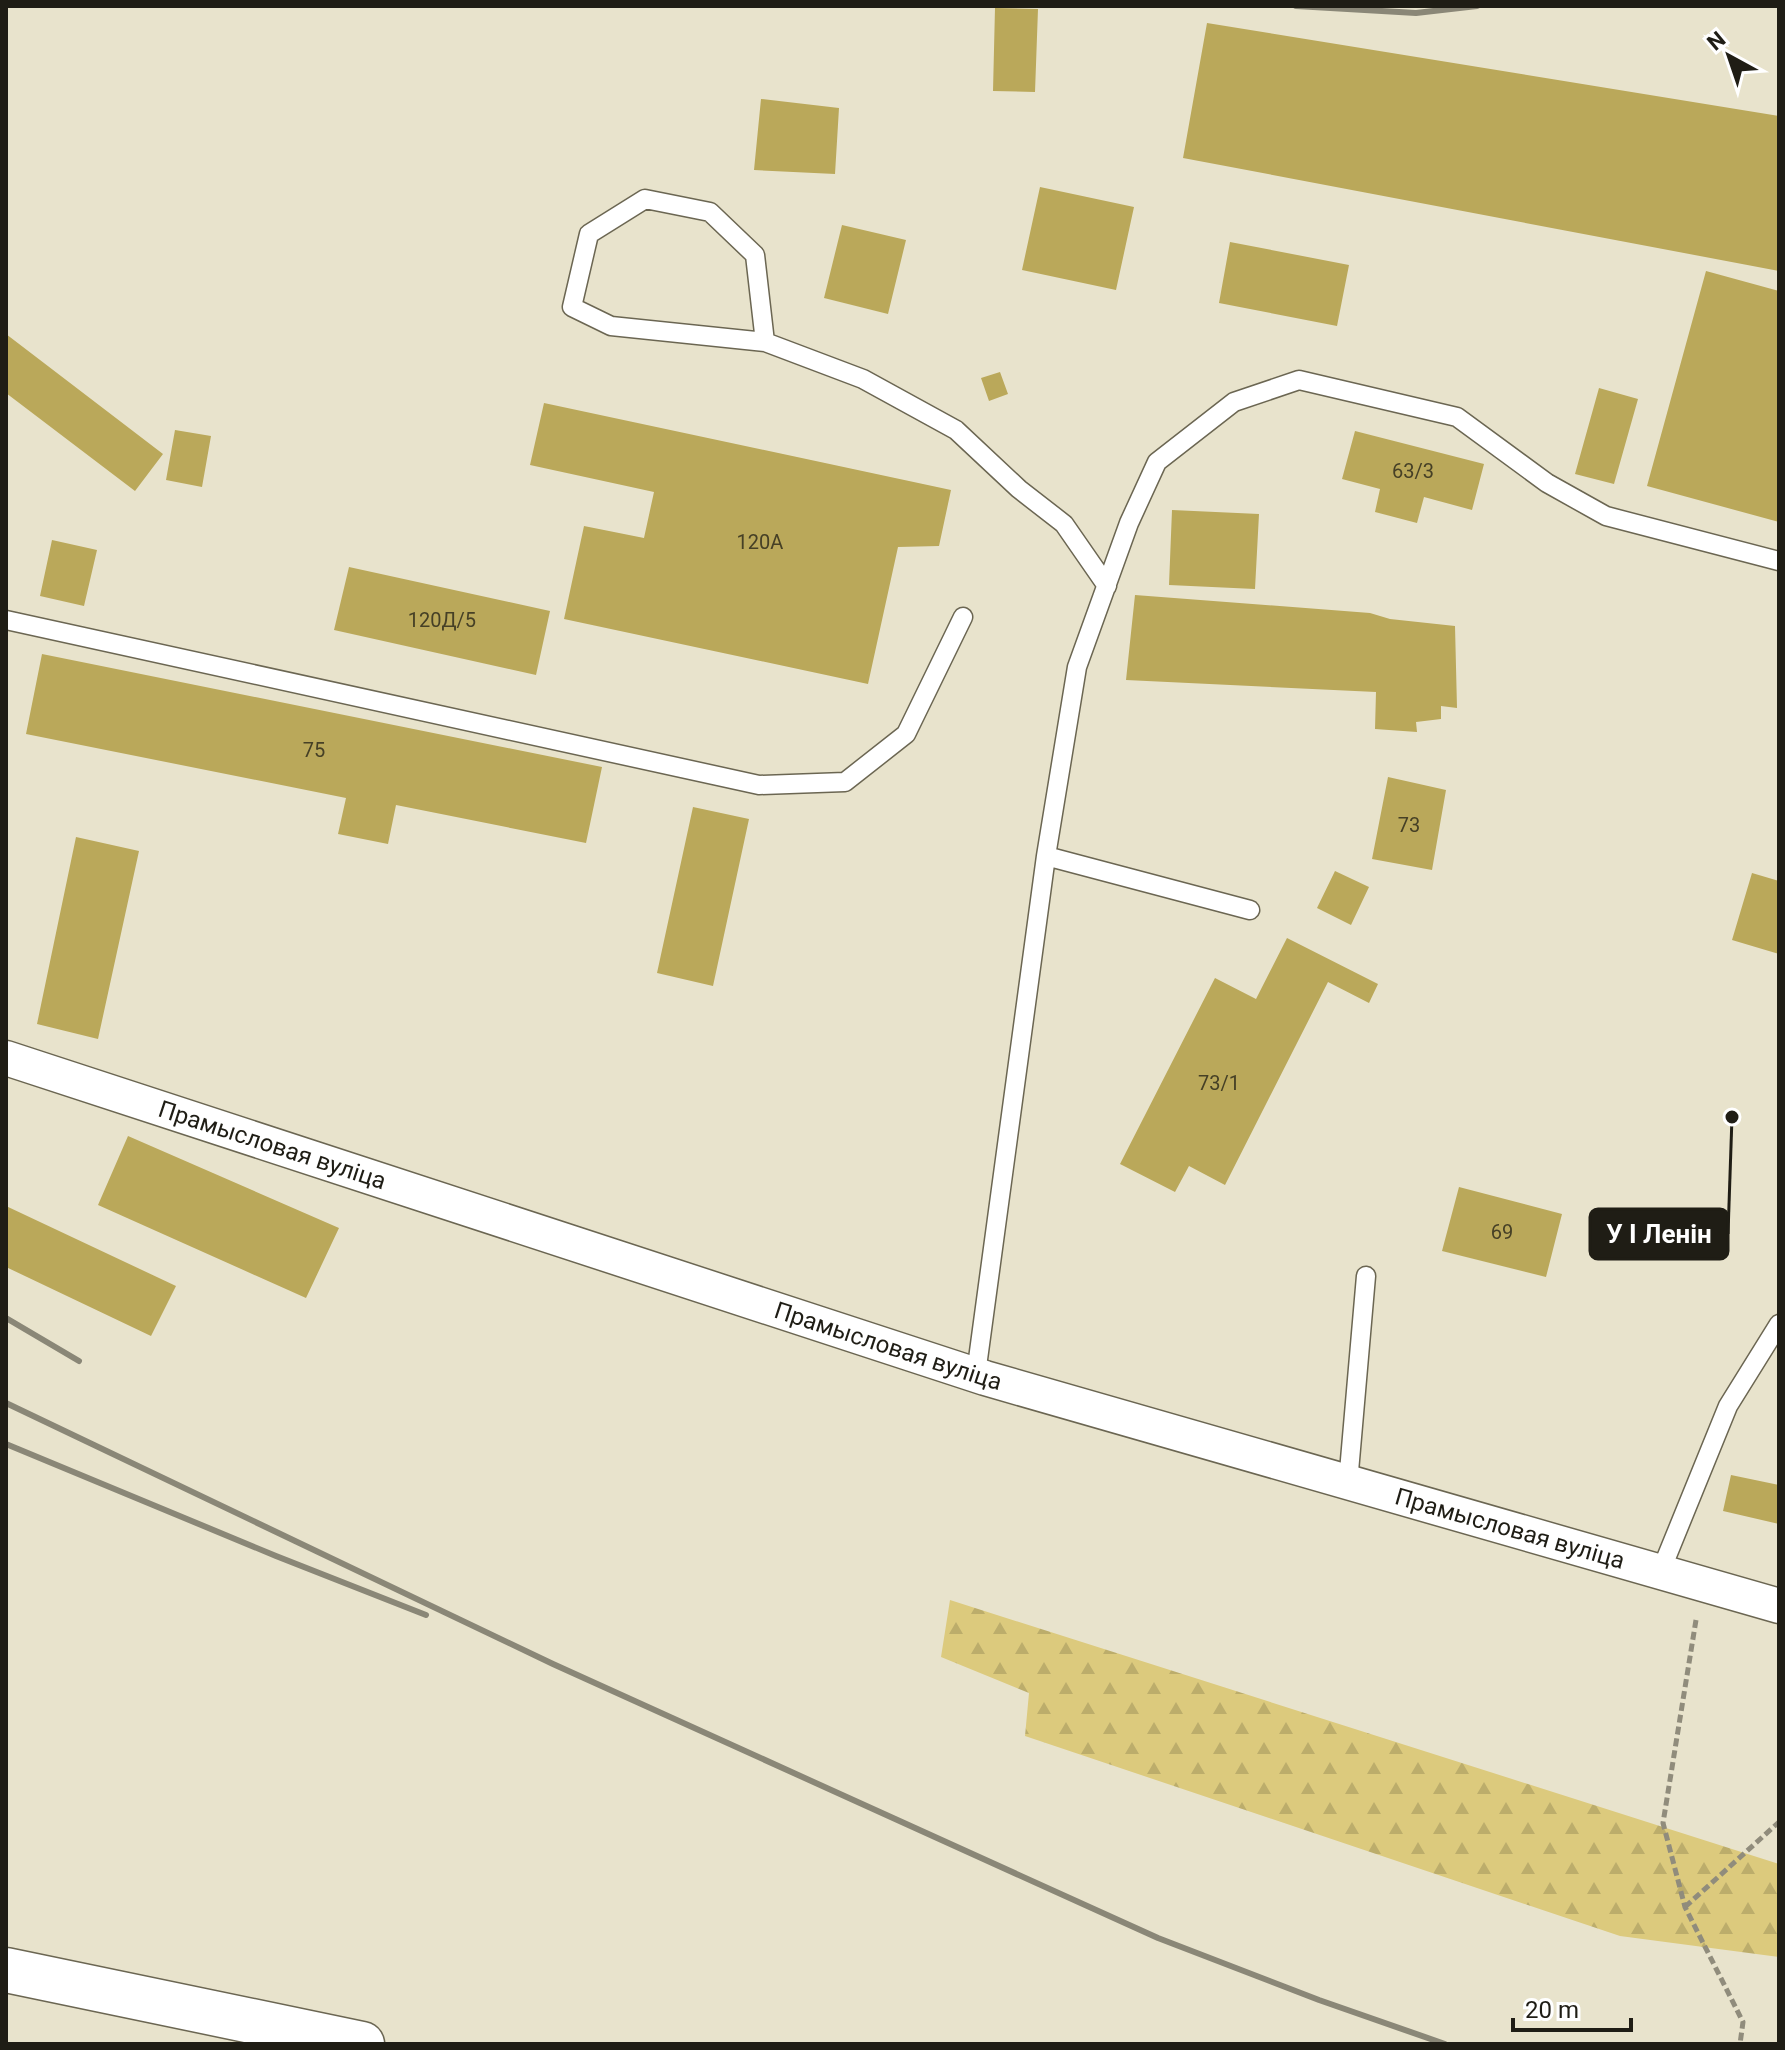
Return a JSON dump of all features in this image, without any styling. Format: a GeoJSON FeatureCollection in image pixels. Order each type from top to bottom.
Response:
{"type":"FeatureCollection","features":[{"type":"Feature","properties":{"kind":"street","name":"Прамысловая вуліца"},"geometry":{"type":"LineString","coordinates":[[6,1058],[976,1374],[1779,1606]]}},
{"type":"Feature","properties":{"kind":"street"},"geometry":{"type":"LineString","coordinates":[[6,1970],[362,2044]]}},
{"type":"Feature","properties":{"kind":"lane"},"geometry":{"type":"LineString","coordinates":[[765,342],[755,255],[710,212],[645,199],[589,234],[572,307],[611,326],[765,342],[863,379],[956,430],[1019,489],[1064,524],[1107,586]]}},
{"type":"Feature","properties":{"kind":"lane"},"geometry":{"type":"LineString","coordinates":[[976,1374],[1046,856],[1077,667],[1129,523],[1157,462],[1234,402],[1299,380],[1457,417],[1547,483],[1606,516],[1779,561]]}},
{"type":"Feature","properties":{"kind":"lane"},"geometry":{"type":"LineString","coordinates":[[6,620],[759,785],[845,782],[906,734],[963,617]]}},
{"type":"Feature","properties":{"kind":"lane"},"geometry":{"type":"LineString","coordinates":[[1046,856],[1250,910]]}},
{"type":"Feature","properties":{"kind":"lane"},"geometry":{"type":"LineString","coordinates":[[1348,1483],[1366,1276]]}},
{"type":"Feature","properties":{"kind":"lane"},"geometry":{"type":"LineString","coordinates":[[1660,1573],[1728,1406],[1779,1324]]}},
{"type":"Feature","properties":{"kind":"path"},"geometry":{"type":"LineString","coordinates":[[1701,1585],[1663,1823],[1685,1907],[1743,2022],[1740,2044]]}},
{"type":"Feature","properties":{"kind":"path"},"geometry":{"type":"LineString","coordinates":[[1685,1907],[1779,1822]]}},
{"type":"Feature","properties":{"kind":"green space"},"geometry":{"type":"Polygon","coordinates":[[[950,1600],[1779,1864],[1779,1957],[1620,1936],[1025,1736],[1029,1693],[941,1657],[950,1600]]]}},
{"type":"Feature","properties":{"kind":"building"},"geometry":{"type":"Polygon","coordinates":[[[995,8],[1038,9],[1035,92],[993,91],[995,8]]]}},
{"type":"Feature","properties":{"kind":"building"},"geometry":{"type":"Polygon","coordinates":[[[1207,23],[1779,116],[1779,271],[1183,158],[1207,23]]]}},
{"type":"Feature","properties":{"kind":"building"},"geometry":{"type":"Polygon","coordinates":[[[761,99],[839,108],[835,174],[754,170],[761,99]]]}},
{"type":"Feature","properties":{"kind":"building"},"geometry":{"type":"Polygon","coordinates":[[[1040,187],[1134,207],[1116,290],[1022,270],[1040,187]]]}},
{"type":"Feature","properties":{"kind":"building"},"geometry":{"type":"Polygon","coordinates":[[[842,225],[906,240],[888,314],[824,298],[842,225]]]}},
{"type":"Feature","properties":{"kind":"building"},"geometry":{"type":"Polygon","coordinates":[[[1230,242],[1349,265],[1337,326],[1219,303],[1230,242]]]}},
{"type":"Feature","properties":{"kind":"building"},"geometry":{"type":"Polygon","coordinates":[[[1706,271],[1779,291],[1779,522],[1647,486],[1706,271]]]}},
{"type":"Feature","properties":{"kind":"building"},"geometry":{"type":"Polygon","coordinates":[[[6,334],[163,454],[135,491],[6,393],[6,334]]]}},
{"type":"Feature","properties":{"kind":"building"},"geometry":{"type":"Polygon","coordinates":[[[1000,372],[1008,394],[989,401],[981,378],[1000,372]]]}},
{"type":"Feature","properties":{"kind":"building"},"geometry":{"type":"Polygon","coordinates":[[[1599,388],[1638,399],[1614,484],[1575,474],[1599,388]]]}},
{"type":"Feature","properties":{"kind":"building"},"geometry":{"type":"Polygon","coordinates":[[[544,403],[951,490],[939,546],[898,547],[868,684],[564,619],[584,526],[644,538],[654,492],[530,465],[544,403]]]}},
{"type":"Feature","properties":{"kind":"building"},"geometry":{"type":"Polygon","coordinates":[[[175,430],[211,436],[202,487],[166,480],[175,430]]]}},
{"type":"Feature","properties":{"kind":"building"},"geometry":{"type":"Polygon","coordinates":[[[1355,431],[1484,464],[1472,510],[1424,497],[1417,523],[1375,512],[1380,489],[1342,479],[1355,431]]]}},
{"type":"Feature","properties":{"kind":"building"},"geometry":{"type":"Polygon","coordinates":[[[1172,510],[1259,514],[1255,589],[1169,585],[1172,510]]]}},
{"type":"Feature","properties":{"kind":"building"},"geometry":{"type":"Polygon","coordinates":[[[52,540],[97,550],[84,606],[40,596],[52,540]]]}},
{"type":"Feature","properties":{"kind":"building"},"geometry":{"type":"Polygon","coordinates":[[[349,567],[550,611],[536,675],[334,630],[349,567]]]}},
{"type":"Feature","properties":{"kind":"building"},"geometry":{"type":"Polygon","coordinates":[[[1135,595],[1370,613],[1390,619],[1455,626],[1457,708],[1441,706],[1441,719],[1416,722],[1417,732],[1375,729],[1376,692],[1126,680],[1135,595]]]}},
{"type":"Feature","properties":{"kind":"building"},"geometry":{"type":"Polygon","coordinates":[[[42,654],[602,767],[586,843],[396,805],[388,844],[338,834],[346,798],[26,734],[42,654]]]}},
{"type":"Feature","properties":{"kind":"building"},"geometry":{"type":"Polygon","coordinates":[[[1388,777],[1446,790],[1432,870],[1372,859],[1388,777]]]}},
{"type":"Feature","properties":{"kind":"building"},"geometry":{"type":"Polygon","coordinates":[[[693,807],[749,819],[713,986],[657,973],[693,807]]]}},
{"type":"Feature","properties":{"kind":"building"},"geometry":{"type":"Polygon","coordinates":[[[76,837],[139,851],[98,1039],[37,1024],[76,837]]]}},
{"type":"Feature","properties":{"kind":"building"},"geometry":{"type":"Polygon","coordinates":[[[1335,871],[1369,887],[1351,925],[1317,908],[1335,871]]]}},
{"type":"Feature","properties":{"kind":"building"},"geometry":{"type":"Polygon","coordinates":[[[1752,873],[1779,881],[1779,954],[1732,940],[1752,873]]]}},
{"type":"Feature","properties":{"kind":"building"},"geometry":{"type":"Polygon","coordinates":[[[1287,938],[1378,984],[1369,1003],[1328,982],[1225,1185],[1189,1166],[1175,1192],[1120,1164],[1215,978],[1256,999],[1287,938]]]}},
{"type":"Feature","properties":{"kind":"building"},"geometry":{"type":"Polygon","coordinates":[[[128,1136],[339,1228],[306,1298],[98,1205],[128,1136]]]}},
{"type":"Feature","properties":{"kind":"building"},"geometry":{"type":"Polygon","coordinates":[[[1459,1187],[1562,1214],[1546,1277],[1442,1251],[1459,1187]]]}},
{"type":"Feature","properties":{"kind":"building"},"geometry":{"type":"Polygon","coordinates":[[[6,1206],[176,1286],[151,1336],[6,1267],[6,1206]]]}},
{"type":"Feature","properties":{"kind":"building"},"geometry":{"type":"Polygon","coordinates":[[[1731,1475],[1779,1485],[1779,1524],[1723,1511],[1731,1475]]]}},
{"type":"Feature","properties":{"kind":"railway"},"geometry":{"type":"LineString","coordinates":[[1296,6],[1416,13],[1477,6]]}},
{"type":"Feature","properties":{"kind":"railway"},"geometry":{"type":"LineString","coordinates":[[6,1318],[79,1361]]}},
{"type":"Feature","properties":{"kind":"railway"},"geometry":{"type":"LineString","coordinates":[[6,1403],[553,1664],[1158,1938],[1445,2044]]}},
{"type":"Feature","properties":{"kind":"railway"},"geometry":{"type":"LineString","coordinates":[[6,1444],[426,1615]]}},
{"type":"Feature","properties":{"kind":"place","name":"У І Ленін"},"geometry":{"type":"Point","coordinates":[1732,1117]}}]}
